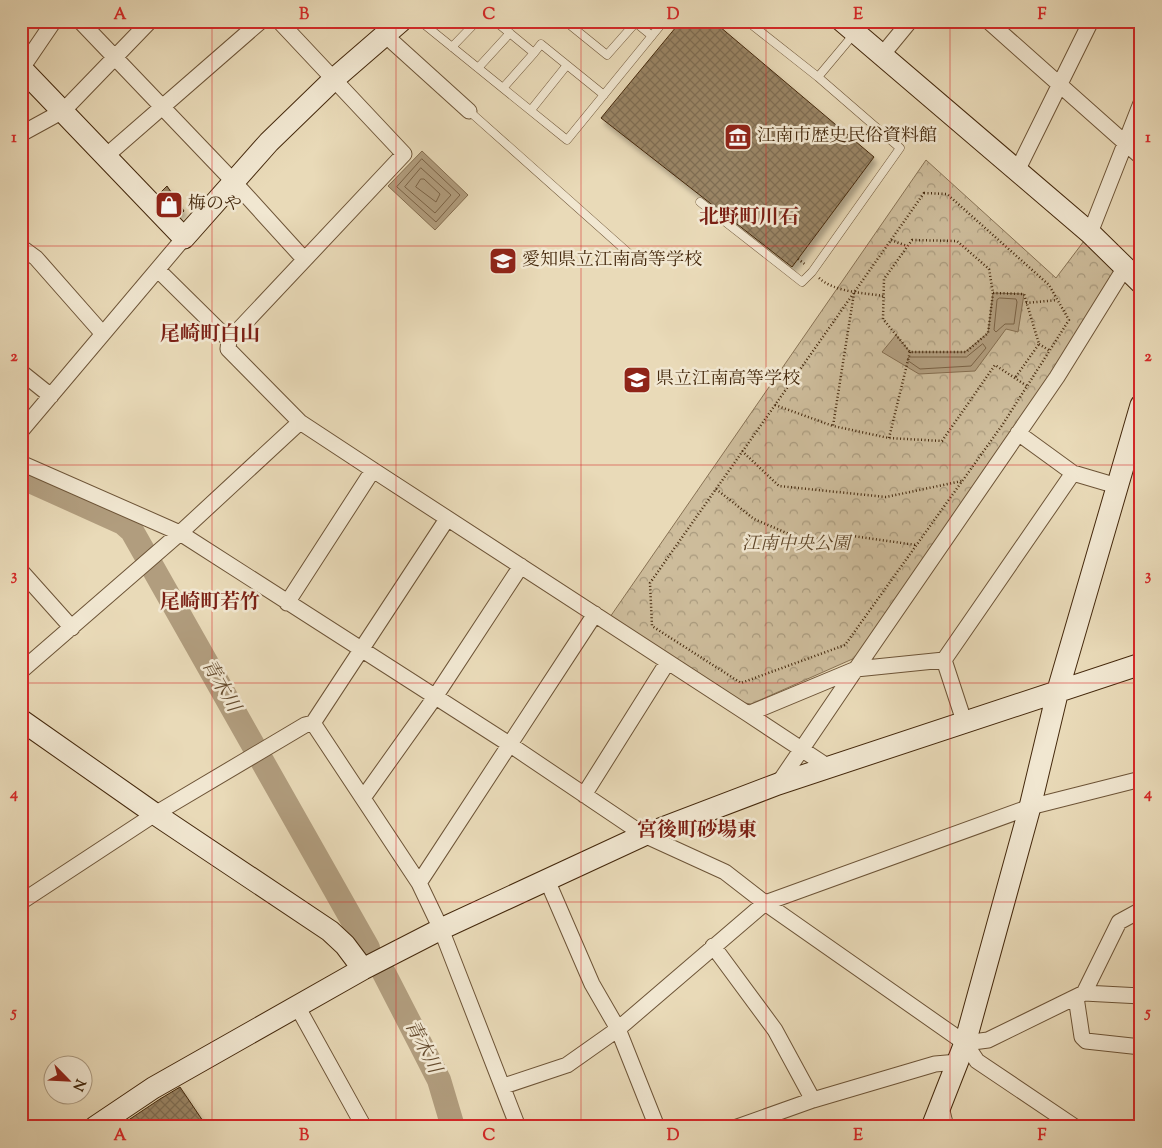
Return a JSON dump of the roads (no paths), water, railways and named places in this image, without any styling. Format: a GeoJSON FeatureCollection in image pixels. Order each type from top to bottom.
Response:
{"type":"FeatureCollection","features":[{"type":"Feature","properties":{"kind":"street"},"geometry":{"type":"LineString","coordinates":[[54,21],[21,68],[184,238]]}},
{"type":"Feature","properties":{"kind":"street"},"geometry":{"type":"LineString","coordinates":[[80,21],[234,182],[304,259]]}},
{"type":"Feature","properties":{"kind":"street"},"geometry":{"type":"LineString","coordinates":[[21,134],[63,111],[150,21]]}},
{"type":"Feature","properties":{"kind":"street"},"geometry":{"type":"LineString","coordinates":[[106,156],[161,106],[261,21]]}},
{"type":"Feature","properties":{"kind":"street"},"geometry":{"type":"LineString","coordinates":[[279,21],[404,154],[229,340],[228,349],[300,422],[830,768]]}},
{"type":"Feature","properties":{"kind":"street"},"geometry":{"type":"LineString","coordinates":[[882,55],[910,21]]}},
{"type":"Feature","properties":{"kind":"street"},"geometry":{"type":"LineString","coordinates":[[988,21],[1141,157]]}},
{"type":"Feature","properties":{"kind":"street"},"geometry":{"type":"LineString","coordinates":[[1017,171],[1091,21]]}},
{"type":"Feature","properties":{"kind":"street"},"geometry":{"type":"LineString","coordinates":[[848,27],[1090,234],[1124,269],[1141,283]]}},
{"type":"Feature","properties":{"kind":"street"},"geometry":{"type":"LineString","coordinates":[[21,431],[184,238],[269,142],[334,80],[393,28],[469,112]]}},
{"type":"Feature","properties":{"kind":"street"},"geometry":{"type":"LineString","coordinates":[[1090,234],[1141,102]]}},
{"type":"Feature","properties":{"kind":"street"},"geometry":{"type":"LineString","coordinates":[[21,247],[36,258],[103,334]]}},
{"type":"Feature","properties":{"kind":"street"},"geometry":{"type":"LineString","coordinates":[[778,784],[1057,377],[1124,269]]}},
{"type":"Feature","properties":{"kind":"street"},"geometry":{"type":"LineString","coordinates":[[158,270],[229,340]]}},
{"type":"Feature","properties":{"kind":"street"},"geometry":{"type":"LineString","coordinates":[[21,372],[50,396]]}},
{"type":"Feature","properties":{"kind":"street"},"geometry":{"type":"LineString","coordinates":[[932,1127],[943,1117],[1030,807],[1058,690],[1141,405]]}},
{"type":"Feature","properties":{"kind":"street"},"geometry":{"type":"LineString","coordinates":[[21,671],[180,533],[300,422]]}},
{"type":"Feature","properties":{"kind":"street"},"geometry":{"type":"LineString","coordinates":[[1018,433],[1073,473],[1117,486]]}},
{"type":"Feature","properties":{"kind":"street"},"geometry":{"type":"LineString","coordinates":[[21,462],[180,533],[361,651],[509,744],[644,835],[725,872],[961,1053],[1075,1127]]}},
{"type":"Feature","properties":{"kind":"street"},"geometry":{"type":"LineString","coordinates":[[287,603],[373,470]]}},
{"type":"Feature","properties":{"kind":"street"},"geometry":{"type":"LineString","coordinates":[[748,714],[856,669],[944,660],[1073,473]]}},
{"type":"Feature","properties":{"kind":"street"},"geometry":{"type":"LineString","coordinates":[[21,902],[155,814],[305,724],[313,723],[447,519]]}},
{"type":"Feature","properties":{"kind":"street"},"geometry":{"type":"LineString","coordinates":[[363,798],[435,697],[521,566]]}},
{"type":"Feature","properties":{"kind":"street"},"geometry":{"type":"LineString","coordinates":[[21,571],[72,628]]}},
{"type":"Feature","properties":{"kind":"street"},"geometry":{"type":"LineString","coordinates":[[419,883],[595,614]]}},
{"type":"Feature","properties":{"kind":"street"},"geometry":{"type":"LineString","coordinates":[[944,660],[964,722]]}},
{"type":"Feature","properties":{"kind":"street"},"geometry":{"type":"LineString","coordinates":[[584,794],[667,663]]}},
{"type":"Feature","properties":{"kind":"street"},"geometry":{"type":"LineString","coordinates":[[95,1127],[153,1088],[363,969],[441,929],[644,835],[778,784],[1141,664]]}},
{"type":"Feature","properties":{"kind":"street"},"geometry":{"type":"LineString","coordinates":[[21,720],[155,814],[330,931],[345,945],[363,969]]}},
{"type":"Feature","properties":{"kind":"street"},"geometry":{"type":"LineString","coordinates":[[313,723],[419,883],[441,929],[504,1086],[518,1127]]}},
{"type":"Feature","properties":{"kind":"street"},"geometry":{"type":"LineString","coordinates":[[504,1086],[567,1065],[618,1029],[765,903],[1030,807],[1141,779]]}},
{"type":"Feature","properties":{"kind":"street"},"geometry":{"type":"LineString","coordinates":[[547,880],[592,984],[618,1029],[657,1127]]}},
{"type":"Feature","properties":{"kind":"street"},"geometry":{"type":"LineString","coordinates":[[1141,910],[1119,922],[1080,995],[1082,1037],[1086,1041],[1141,1047]]}},
{"type":"Feature","properties":{"kind":"street"},"geometry":{"type":"LineString","coordinates":[[713,946],[775,1030],[813,1100]]}},
{"type":"Feature","properties":{"kind":"street"},"geometry":{"type":"LineString","coordinates":[[737,1127],[813,1100],[935,1064],[1080,995],[1141,996]]}},
{"type":"Feature","properties":{"kind":"street"},"geometry":{"type":"LineString","coordinates":[[297,1006],[364,1127]]}},
{"type":"Feature","properties":{"kind":"lane"},"geometry":{"type":"LineString","coordinates":[[420,21],[567,140],[664,21]]}},
{"type":"Feature","properties":{"kind":"lane"},"geometry":{"type":"LineString","coordinates":[[452,47],[477,21]]}},
{"type":"Feature","properties":{"kind":"lane"},"geometry":{"type":"LineString","coordinates":[[495,21],[534,53]]}},
{"type":"Feature","properties":{"kind":"lane"},"geometry":{"type":"LineString","coordinates":[[565,21],[607,55],[637,22],[652,36]]}},
{"type":"Feature","properties":{"kind":"lane"},"geometry":{"type":"LineString","coordinates":[[700,202],[802,282],[812,272],[900,148],[818,77],[748,21]]}},
{"type":"Feature","properties":{"kind":"lane"},"geometry":{"type":"LineString","coordinates":[[818,77],[848,27]]}},
{"type":"Feature","properties":{"kind":"lane"},"geometry":{"type":"LineString","coordinates":[[478,68],[510,33]]}},
{"type":"Feature","properties":{"kind":"lane"},"geometry":{"type":"LineString","coordinates":[[503,88],[541,44],[604,95]]}},
{"type":"Feature","properties":{"kind":"lane"},"geometry":{"type":"LineString","coordinates":[[531,110],[567,65]]}},
{"type":"Feature","properties":{"kind":"lane"},"geometry":{"type":"LineString","coordinates":[[469,112],[633,257]]}},
{"type":"Feature","properties":{"kind":"water"},"geometry":{"type":"Polygon","coordinates":[[[422,151],[468,195],[435,230],[388,186],[422,151]]]}},
{"type":"Feature","properties":{"kind":"water"},"geometry":{"type":"Polygon","coordinates":[[[993,293],[1024,294],[1018,332],[1006,329],[975,371],[919,374],[882,352],[896,335],[910,352],[965,352],[988,333],[993,293]]]}},
{"type":"Feature","properties":{"kind":"waterway","name":"青木川"},"geometry":{"type":"LineString","coordinates":[[21,477],[123,523],[132,531],[368,948]]}},
{"type":"Feature","properties":{"kind":"waterway","name":"青木川"},"geometry":{"type":"LineString","coordinates":[[383,971],[439,1080],[453,1127]]}},
{"type":"Feature","properties":{"kind":"place","name":"江南市歴史民俗資料館"},"geometry":{"type":"Point","coordinates":[738,137]}},
{"type":"Feature","properties":{"kind":"place","name":"梅のや"},"geometry":{"type":"Point","coordinates":[169,205]}},
{"type":"Feature","properties":{"kind":"place","name":"愛知県立江南高等学校"},"geometry":{"type":"Point","coordinates":[503,261]}},
{"type":"Feature","properties":{"kind":"place","name":"県立江南高等学校"},"geometry":{"type":"Point","coordinates":[637,380]}},
{"type":"Feature","properties":{"kind":"district","name":"北野町川石"},"geometry":{"type":"Point","coordinates":[749,218]}},
{"type":"Feature","properties":{"kind":"district","name":"尾崎町白山"},"geometry":{"type":"Point","coordinates":[210,335]}},
{"type":"Feature","properties":{"kind":"district","name":"尾崎町若竹"},"geometry":{"type":"Point","coordinates":[210,603]}},
{"type":"Feature","properties":{"kind":"district","name":"宮後町砂場東"},"geometry":{"type":"Point","coordinates":[697,831]}},
{"type":"Feature","properties":{"kind":"park label","name":"江南中央公園"},"geometry":{"type":"Point","coordinates":[796,545]}}]}
